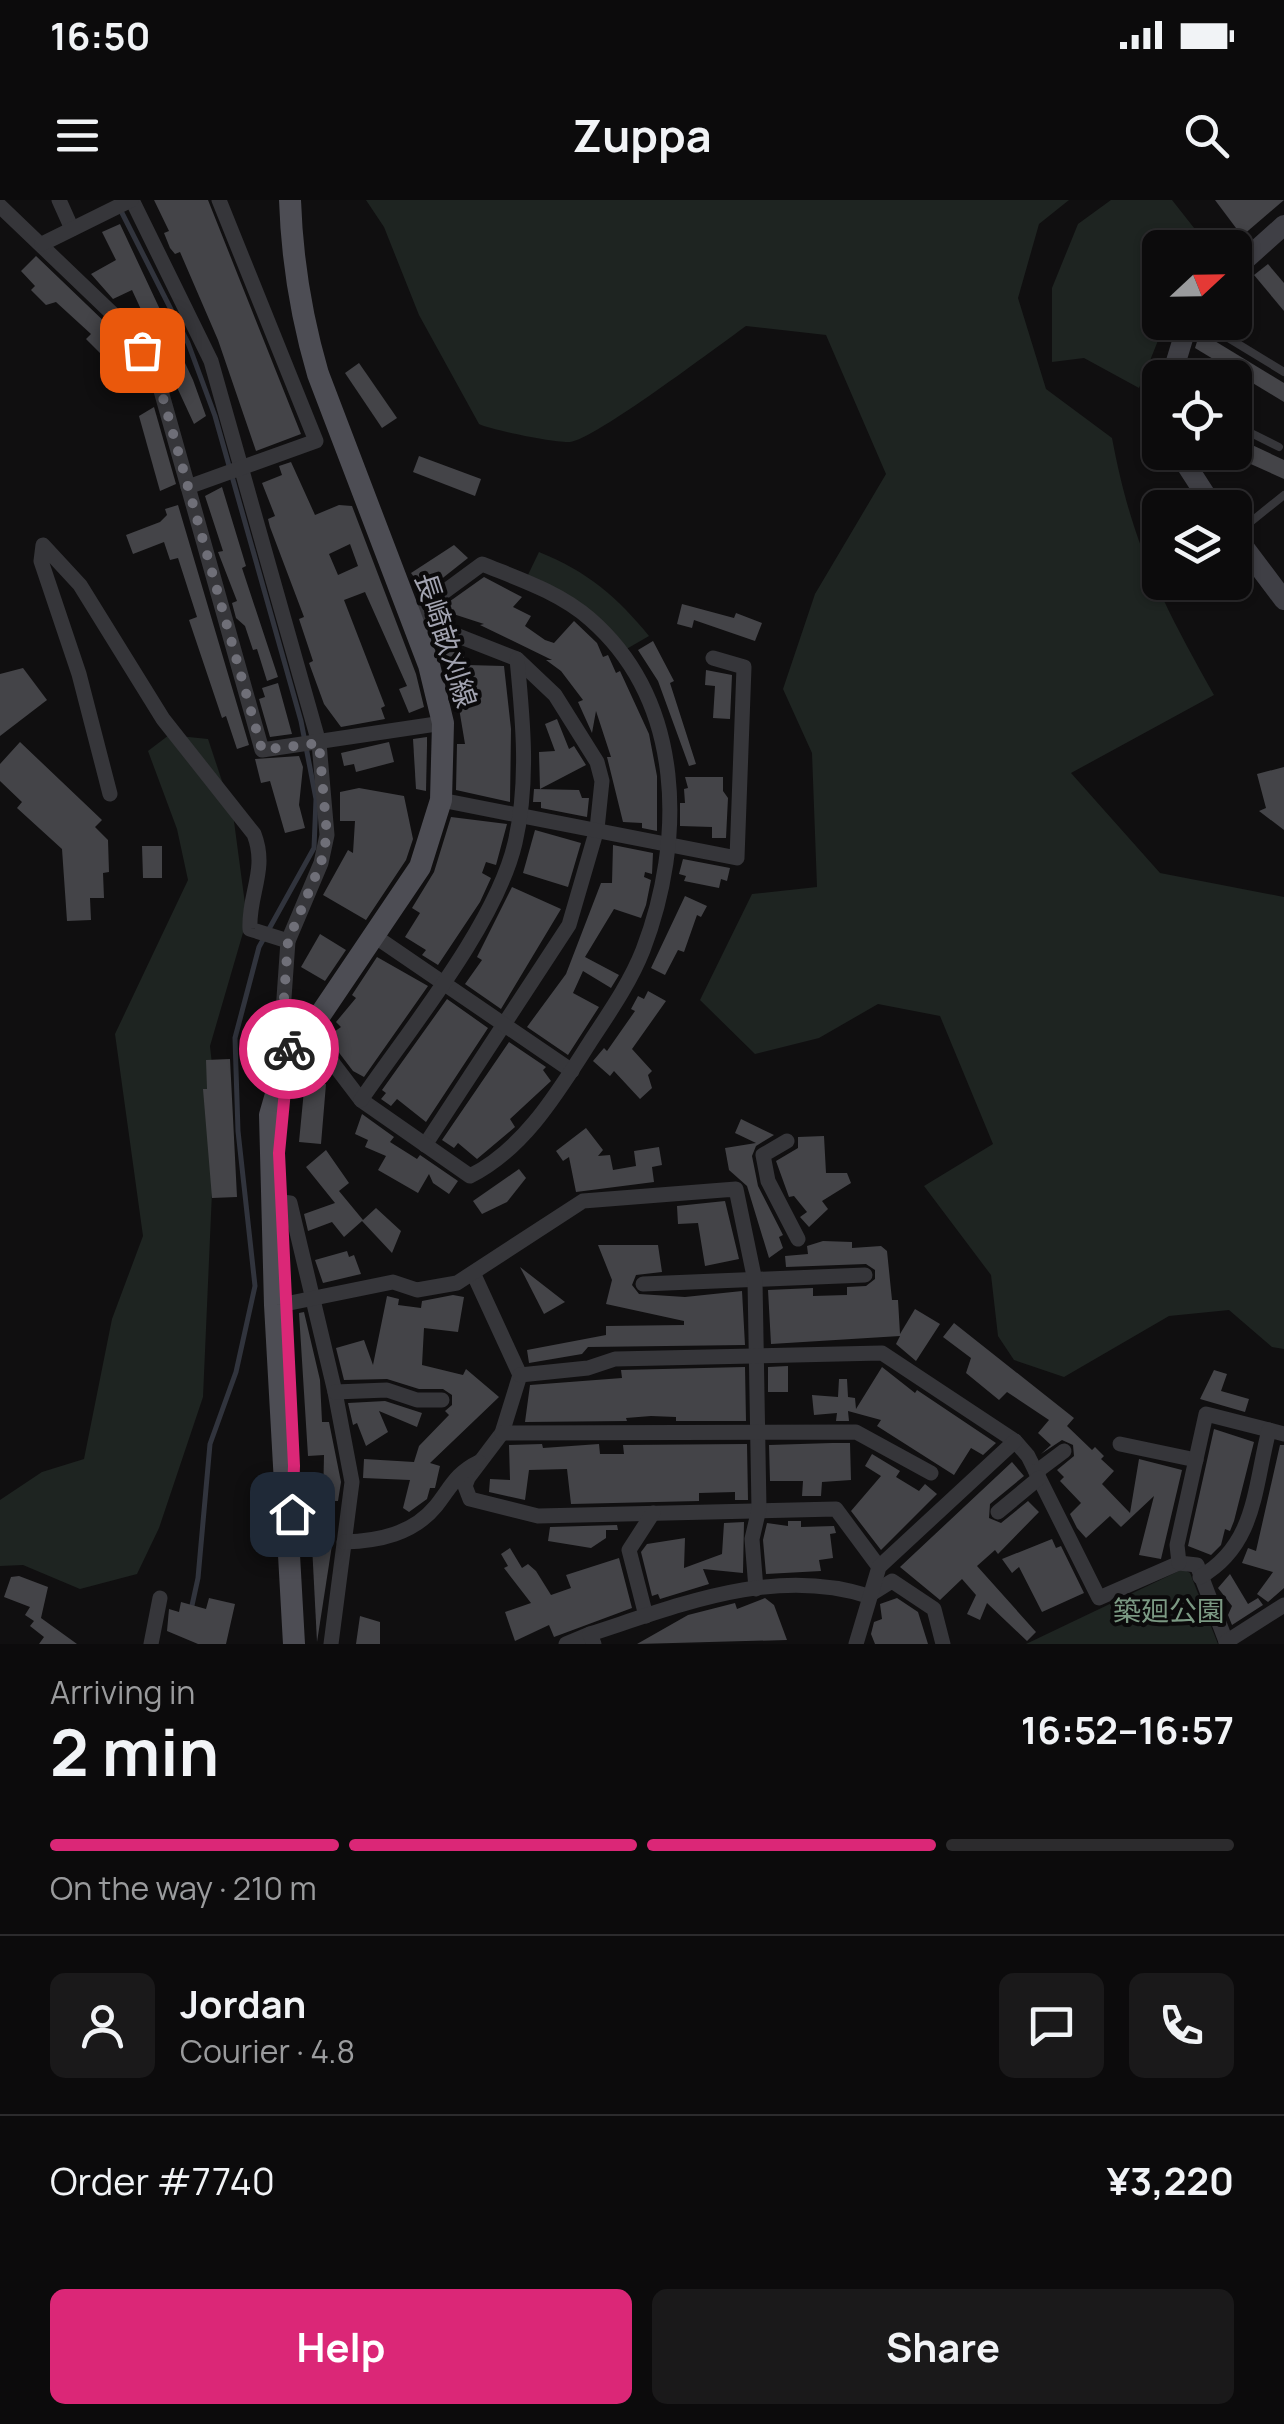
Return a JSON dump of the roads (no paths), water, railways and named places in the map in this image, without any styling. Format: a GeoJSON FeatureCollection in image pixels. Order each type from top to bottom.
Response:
{"type":"FeatureCollection","features":[{"type":"Feature","properties":{"kind":"main road","name":"長崎畝刈線"},"geometry":{"type":"LineString","coordinates":[[290,200],[292,262],[313,359],[429,665],[443,723],[441,800],[420,867],[288,1067],[270,1115],[269,1153],[298,1644]]}},
{"type":"Feature","properties":{"kind":"main road","name":"長崎畝刈線"},"geometry":{"type":"LineString","coordinates":[[288,1067],[279,1134],[298,1644]]}},
{"type":"Feature","properties":{"kind":"street"},"geometry":{"type":"LineString","coordinates":[[58,200],[72,229]]}},
{"type":"Feature","properties":{"kind":"street"},"geometry":{"type":"LineString","coordinates":[[42,244],[130,200],[210,361],[317,744],[327,835],[321,863],[275,936],[288,1067]]}},
{"type":"Feature","properties":{"kind":"street"},"geometry":{"type":"LineString","coordinates":[[188,487],[316,442],[218,200]]}},
{"type":"Feature","properties":{"kind":"street"},"geometry":{"type":"LineString","coordinates":[[0,206],[42,244],[142,350],[158,380],[262,750],[443,723]]}},
{"type":"Feature","properties":{"kind":"street"},"geometry":{"type":"LineString","coordinates":[[1252,254],[1284,225]]}},
{"type":"Feature","properties":{"kind":"street"},"geometry":{"type":"LineString","coordinates":[[110,794],[79,674],[41,561],[43,545],[80,585],[163,719],[254,834],[262,854],[250,930],[275,936]]}},
{"type":"Feature","properties":{"kind":"street"},"geometry":{"type":"LineString","coordinates":[[1252,558],[1284,600]]}},
{"type":"Feature","properties":{"kind":"street"},"geometry":{"type":"LineString","coordinates":[[310,1032],[362,1100],[470,1176],[540,1116],[572,1071],[642,954],[662,893],[671,797],[658,719],[618,650],[590,619],[537,586],[482,564],[410,618]]}},
{"type":"Feature","properties":{"kind":"street"},"geometry":{"type":"LineString","coordinates":[[410,618],[517,659],[555,696],[596,762],[602,781],[597,830],[568,926],[425,1145]]}},
{"type":"Feature","properties":{"kind":"street"},"geometry":{"type":"LineString","coordinates":[[441,800],[737,858],[744,667],[714,658]]}},
{"type":"Feature","properties":{"kind":"street"},"geometry":{"type":"LineString","coordinates":[[362,1100],[479,928],[505,873],[520,814],[525,747],[517,659]]}},
{"type":"Feature","properties":{"kind":"street"},"geometry":{"type":"LineString","coordinates":[[376,937],[572,1071]]}},
{"type":"Feature","properties":{"kind":"street"},"geometry":{"type":"LineString","coordinates":[[788,1141],[763,1154],[768,1181],[798,1239]]}},
{"type":"Feature","properties":{"kind":"street"},"geometry":{"type":"LineString","coordinates":[[285,1304],[394,1282],[417,1290],[441,1288],[474,1275],[583,1200],[736,1189],[768,1181]]}},
{"type":"Feature","properties":{"kind":"street"},"geometry":{"type":"LineString","coordinates":[[736,1189],[755,1281],[759,1509],[752,1539],[756,1588]]}},
{"type":"Feature","properties":{"kind":"street"},"geometry":{"type":"LineString","coordinates":[[282,1202],[290,1203],[336,1392],[352,1482],[331,1644]]}},
{"type":"Feature","properties":{"kind":"street"},"geometry":{"type":"LineString","coordinates":[[474,1275],[520,1375],[502,1433],[464,1486],[470,1498],[538,1516],[836,1509],[879,1567]]}},
{"type":"Feature","properties":{"kind":"street"},"geometry":{"type":"LineString","coordinates":[[642,1284],[865,1275]]}},
{"type":"Feature","properties":{"kind":"street"},"geometry":{"type":"LineString","coordinates":[[520,1375],[588,1368],[615,1358],[882,1353],[1015,1442],[1038,1475],[1099,1598],[1179,1563],[1197,1565],[1226,1643],[1284,1605]]}},
{"type":"Feature","properties":{"kind":"street"},"geometry":{"type":"LineString","coordinates":[[336,1392],[387,1390],[417,1400],[442,1400]]}},
{"type":"Feature","properties":{"kind":"street"},"geometry":{"type":"LineString","coordinates":[[1179,1563],[1177,1545],[1206,1414],[1276,1432],[1241,1542],[1224,1564],[1200,1577]]}},
{"type":"Feature","properties":{"kind":"street"},"geometry":{"type":"LineString","coordinates":[[502,1433],[856,1432],[931,1473]]}},
{"type":"Feature","properties":{"kind":"street"},"geometry":{"type":"LineString","coordinates":[[856,1644],[879,1567],[1015,1442]]}},
{"type":"Feature","properties":{"kind":"street"},"geometry":{"type":"LineString","coordinates":[[1120,1444],[1196,1460]]}},
{"type":"Feature","properties":{"kind":"street"},"geometry":{"type":"LineString","coordinates":[[998,1512],[1064,1450]]}},
{"type":"Feature","properties":{"kind":"street"},"geometry":{"type":"LineString","coordinates":[[344,1542],[376,1541],[408,1529],[436,1506],[459,1471],[487,1458]]}},
{"type":"Feature","properties":{"kind":"street"},"geometry":{"type":"LineString","coordinates":[[646,1616],[629,1550],[654,1512]]}},
{"type":"Feature","properties":{"kind":"street"},"geometry":{"type":"LineString","coordinates":[[566,1644],[592,1639],[646,1616],[718,1593],[814,1584],[868,1596],[892,1580],[934,1609],[944,1644]]}},
{"type":"Feature","properties":{"kind":"street"},"geometry":{"type":"LineString","coordinates":[[150,1644],[160,1598]]}},
{"type":"Feature","properties":{"kind":"lane"},"geometry":{"type":"LineString","coordinates":[[1232,340],[1284,372]]}},
{"type":"Feature","properties":{"kind":"lane"},"geometry":{"type":"LineString","coordinates":[[1252,434],[1279,447]]}},
{"type":"Feature","properties":{"kind":"lane"},"geometry":{"type":"LineString","coordinates":[[1252,521],[1284,494]]}},
{"type":"Feature","properties":{"kind":"waterway"},"geometry":{"type":"LineString","coordinates":[[119,207],[188,343],[215,416],[301,721],[316,799],[314,848],[259,947],[235,1038],[238,1131],[255,1286],[236,1372],[210,1444],[198,1578],[191,1610]]}},
{"type":"Feature","properties":{"kind":"park label","name":"築廻公園"},"geometry":{"type":"Point","coordinates":[1169,1611]}}]}
